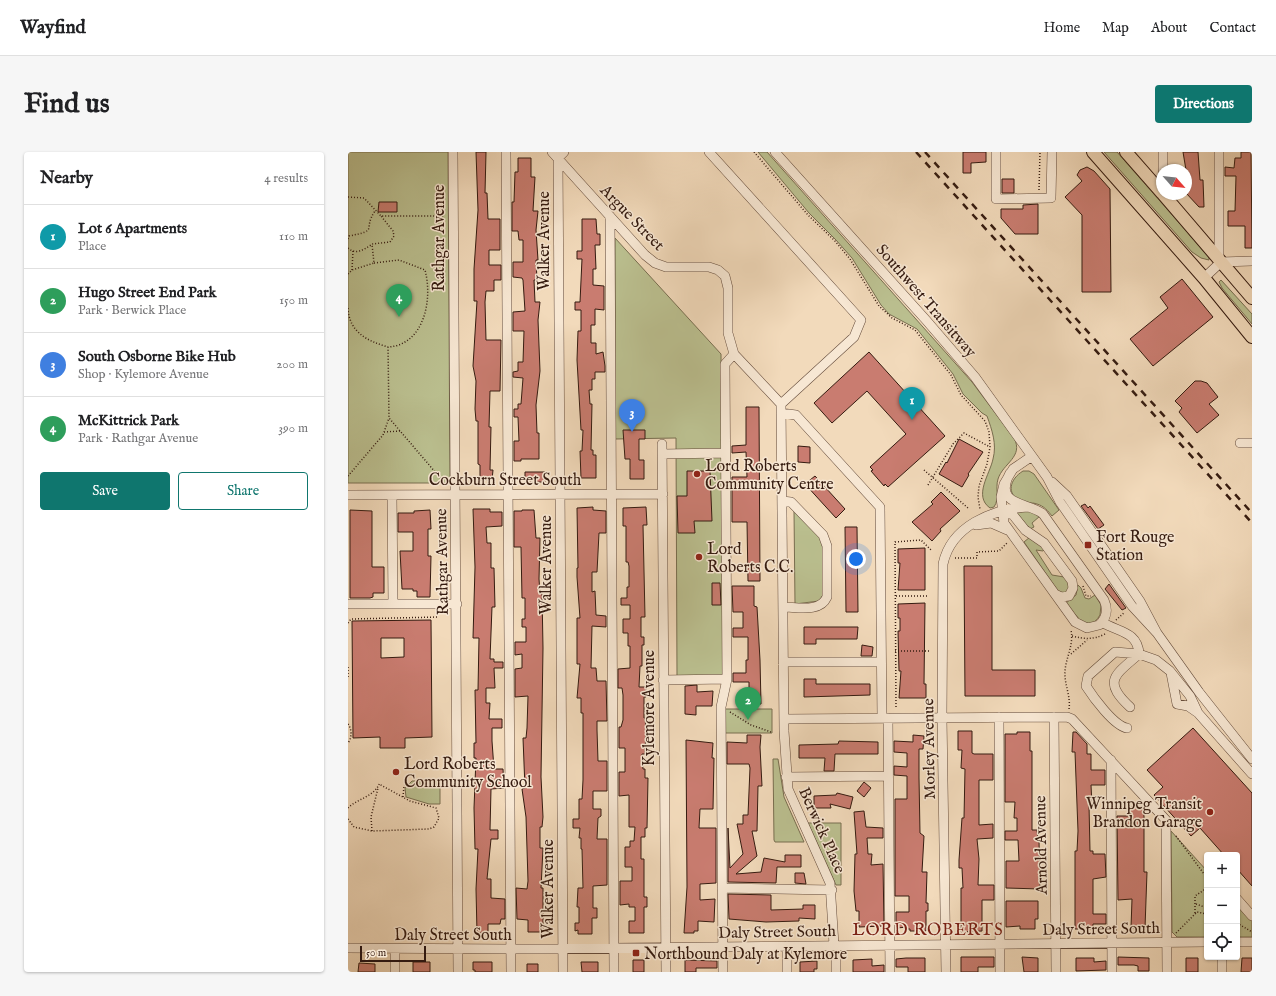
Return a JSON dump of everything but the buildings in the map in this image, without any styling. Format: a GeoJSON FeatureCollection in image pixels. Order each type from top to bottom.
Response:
{"type":"FeatureCollection","features":[{"type":"Feature","properties":{"kind":"main road"},"geometry":{"type":"LineString","coordinates":[[1093,152],[1204,278],[1252,337]]}},
{"type":"Feature","properties":{"kind":"main road"},"geometry":{"type":"LineString","coordinates":[[1126,152],[1156,186]]}},
{"type":"Feature","properties":{"kind":"main road"},"geometry":{"type":"LineString","coordinates":[[1168,200],[1252,298]]}},
{"type":"Feature","properties":{"kind":"street","name":"Rathgar Avenue"},"geometry":{"type":"LineString","coordinates":[[452,152],[457,604],[458,972]]}},
{"type":"Feature","properties":{"kind":"street"},"geometry":{"type":"LineString","coordinates":[[506,152],[510,972]]}},
{"type":"Feature","properties":{"kind":"street"},"geometry":{"type":"LineString","coordinates":[[709,152],[862,320],[854,337],[781,408],[796,415],[880,506],[881,662],[888,776],[890,972]]}},
{"type":"Feature","properties":{"kind":"street","name":"Southwest Transitway"},"geometry":{"type":"LineString","coordinates":[[775,152],[926,320],[975,377],[1047,477],[1060,502],[1132,606],[1157,633],[1199,692],[1252,759]]}},
{"type":"Feature","properties":{"kind":"street"},"geometry":{"type":"LineString","coordinates":[[996,152],[996,199],[1052,198],[1052,152]]}},
{"type":"Feature","properties":{"kind":"street"},"geometry":{"type":"LineString","coordinates":[[1163,152],[1163,164]]}},
{"type":"Feature","properties":{"kind":"street"},"geometry":{"type":"LineString","coordinates":[[1204,278],[1220,261],[1218,152]]}},
{"type":"Feature","properties":{"kind":"street","name":"Argue Street"},"geometry":{"type":"LineString","coordinates":[[558,154],[645,255],[656,263],[666,267],[709,267],[718,270],[725,276],[728,288],[728,333],[734,354],[781,408]]}},
{"type":"Feature","properties":{"kind":"street","name":"Walker Avenue"},"geometry":{"type":"LineString","coordinates":[[558,154],[563,972]]}},
{"type":"Feature","properties":{"kind":"street"},"geometry":{"type":"LineString","coordinates":[[610,216],[614,972]]}},
{"type":"Feature","properties":{"kind":"street"},"geometry":{"type":"LineString","coordinates":[[1220,261],[1252,261]]}},
{"type":"Feature","properties":{"kind":"street"},"geometry":{"type":"LineString","coordinates":[[723,972],[721,710],[727,679],[725,364],[734,354]]}},
{"type":"Feature","properties":{"kind":"street","name":"Berwick Place"},"geometry":{"type":"LineString","coordinates":[[781,408],[783,662],[786,777],[788,789],[832,890],[836,972]]}},
{"type":"Feature","properties":{"kind":"street"},"geometry":{"type":"LineString","coordinates":[[1240,443],[1252,443]]}},
{"type":"Feature","properties":{"kind":"street","name":"Kylemore Avenue"},"geometry":{"type":"LineString","coordinates":[[662,444],[666,972]]}},
{"type":"Feature","properties":{"kind":"street"},"geometry":{"type":"LineString","coordinates":[[662,454],[725,453]]}},
{"type":"Feature","properties":{"kind":"street"},"geometry":{"type":"LineString","coordinates":[[1010,538],[1004,523],[1002,490],[1010,473],[1032,456]]}},
{"type":"Feature","properties":{"kind":"street"},"geometry":{"type":"LineString","coordinates":[[962,531],[979,524],[991,523],[1002,527],[1078,625],[1091,627],[1102,622],[1107,609],[1104,600],[1046,517],[1036,509],[1016,504],[1008,495],[1006,482],[1010,473]]}},
{"type":"Feature","properties":{"kind":"street","name":"Cockburn Street South"},"geometry":{"type":"LineString","coordinates":[[348,494],[663,494]]}},
{"type":"Feature","properties":{"kind":"street"},"geometry":{"type":"LineString","coordinates":[[392,495],[392,604]]}},
{"type":"Feature","properties":{"kind":"street"},"geometry":{"type":"LineString","coordinates":[[782,501],[791,502],[823,535],[827,546],[827,597],[824,602],[815,607],[783,607]]}},
{"type":"Feature","properties":{"kind":"street"},"geometry":{"type":"LineString","coordinates":[[962,531],[976,521],[1003,512],[1028,507]]}},
{"type":"Feature","properties":{"kind":"street"},"geometry":{"type":"LineString","coordinates":[[1003,512],[1013,515],[1025,530],[1044,543],[1072,581],[1073,588],[1069,596],[1060,597],[1054,594]]}},
{"type":"Feature","properties":{"kind":"street","name":"Morley Avenue"},"geometry":{"type":"LineString","coordinates":[[946,972],[942,718],[943,564],[947,550],[962,531]]}},
{"type":"Feature","properties":{"kind":"street"},"geometry":{"type":"LineString","coordinates":[[348,604],[457,604]]}},
{"type":"Feature","properties":{"kind":"street"},"geometry":{"type":"LineString","coordinates":[[1102,622],[1134,638],[1139,648],[1139,654],[1120,671],[1114,682],[1117,695],[1130,707]]}},
{"type":"Feature","properties":{"kind":"street"},"geometry":{"type":"LineString","coordinates":[[1127,728],[1122,728],[1115,721],[1086,686],[1088,676],[1115,652],[1139,654],[1156,660],[1170,671],[1190,696],[1198,712],[1252,774]]}},
{"type":"Feature","properties":{"kind":"street"},"geometry":{"type":"LineString","coordinates":[[783,662],[881,662]]}},
{"type":"Feature","properties":{"kind":"street"},"geometry":{"type":"LineString","coordinates":[[1170,671],[1177,704],[1188,706],[1198,712]]}},
{"type":"Feature","properties":{"kind":"street"},"geometry":{"type":"LineString","coordinates":[[663,680],[727,679]]}},
{"type":"Feature","properties":{"kind":"street"},"geometry":{"type":"LineString","coordinates":[[999,717],[1000,972]]}},
{"type":"Feature","properties":{"kind":"street"},"geometry":{"type":"LineString","coordinates":[[784,719],[999,717],[1069,718],[1111,760],[1166,820],[1167,972]]}},
{"type":"Feature","properties":{"kind":"street","name":"Arnold Avenue"},"geometry":{"type":"LineString","coordinates":[[1054,717],[1056,972]]}},
{"type":"Feature","properties":{"kind":"street"},"geometry":{"type":"LineString","coordinates":[[1111,760],[1112,972]]}},
{"type":"Feature","properties":{"kind":"street"},"geometry":{"type":"LineString","coordinates":[[786,777],[888,776]]}},
{"type":"Feature","properties":{"kind":"street"},"geometry":{"type":"LineString","coordinates":[[722,888],[832,890]]}},
{"type":"Feature","properties":{"kind":"street"},"geometry":{"type":"LineString","coordinates":[[1240,902],[1252,916]]}},
{"type":"Feature","properties":{"kind":"street","name":"Daly Street South"},"geometry":{"type":"LineString","coordinates":[[348,948],[510,949],[1204,942]]}},
{"type":"Feature","properties":{"kind":"street"},"geometry":{"type":"LineString","coordinates":[[1240,942],[1252,942]]}},
{"type":"Feature","properties":{"kind":"street"},"geometry":{"type":"LineString","coordinates":[[787,946],[787,972]]}},
{"type":"Feature","properties":{"kind":"street"},"geometry":{"type":"LineString","coordinates":[[395,949],[395,972]]}},
{"type":"Feature","properties":{"kind":"street"},"geometry":{"type":"LineString","coordinates":[[1222,960],[1222,972]]}},
{"type":"Feature","properties":{"kind":"path"},"geometry":{"type":"LineString","coordinates":[[754,152],[808,214],[850,259],[879,306],[892,318],[915,330],[951,375],[961,395],[985,422],[989,432],[990,446],[987,464],[980,480],[978,497]]}},
{"type":"Feature","properties":{"kind":"path"},"geometry":{"type":"LineString","coordinates":[[1039,198],[1040,152]]}},
{"type":"Feature","properties":{"kind":"path"},"geometry":{"type":"LineString","coordinates":[[348,197],[364,198],[393,231],[394,236],[390,242],[372,244],[360,252],[353,251],[348,248]]}},
{"type":"Feature","properties":{"kind":"path"},"geometry":{"type":"LineString","coordinates":[[348,238],[350,236],[366,233],[370,229],[371,217],[375,211]]}},
{"type":"Feature","properties":{"kind":"path"},"geometry":{"type":"LineString","coordinates":[[381,216],[452,216]]}},
{"type":"Feature","properties":{"kind":"path"},"geometry":{"type":"LineString","coordinates":[[372,244],[374,263]]}},
{"type":"Feature","properties":{"kind":"path"},"geometry":{"type":"LineString","coordinates":[[352,270],[353,251]]}},
{"type":"Feature","properties":{"kind":"path"},"geometry":{"type":"LineString","coordinates":[[348,274],[352,270],[374,263],[399,260],[425,270],[427,294],[422,324],[415,335],[407,342],[388,347],[362,337],[352,326],[348,308]]}},
{"type":"Feature","properties":{"kind":"path"},"geometry":{"type":"LineString","coordinates":[[348,476],[384,432],[389,418],[388,347]]}},
{"type":"Feature","properties":{"kind":"path"},"geometry":{"type":"LineString","coordinates":[[389,418],[442,480],[443,484]]}},
{"type":"Feature","properties":{"kind":"path"},"geometry":{"type":"LineString","coordinates":[[384,432],[400,431]]}},
{"type":"Feature","properties":{"kind":"path"},"geometry":{"type":"LineString","coordinates":[[928,485],[952,444],[964,433],[990,446]]}},
{"type":"Feature","properties":{"kind":"path"},"geometry":{"type":"LineString","coordinates":[[924,470],[968,508]]}},
{"type":"Feature","properties":{"kind":"path"},"geometry":{"type":"LineString","coordinates":[[955,554],[953,558],[977,558],[977,552],[999,551],[1010,538]]}},
{"type":"Feature","properties":{"kind":"path"},"geometry":{"type":"LineString","coordinates":[[896,707],[896,542],[921,540],[931,550]]}},
{"type":"Feature","properties":{"kind":"path"},"geometry":{"type":"LineString","coordinates":[[896,596],[928,596]]}},
{"type":"Feature","properties":{"kind":"path"},"geometry":{"type":"LineString","coordinates":[[348,623],[351,619],[439,617]]}},
{"type":"Feature","properties":{"kind":"path"},"geometry":{"type":"LineString","coordinates":[[1069,718],[1070,701],[1066,685],[1065,670],[1072,636],[1070,627]]}},
{"type":"Feature","properties":{"kind":"path"},"geometry":{"type":"LineString","coordinates":[[1069,656],[1088,639]]}},
{"type":"Feature","properties":{"kind":"path"},"geometry":{"type":"LineString","coordinates":[[895,651],[928,651]]}},
{"type":"Feature","properties":{"kind":"path"},"geometry":{"type":"LineString","coordinates":[[348,667],[348,678]]}},
{"type":"Feature","properties":{"kind":"path"},"geometry":{"type":"LineString","coordinates":[[721,710],[736,714],[744,721],[762,730],[771,732]]}},
{"type":"Feature","properties":{"kind":"path"},"geometry":{"type":"LineString","coordinates":[[348,724],[350,727],[351,739],[348,743]]}},
{"type":"Feature","properties":{"kind":"path"},"geometry":{"type":"LineString","coordinates":[[403,797],[404,786],[407,782]]}},
{"type":"Feature","properties":{"kind":"path"},"geometry":{"type":"LineString","coordinates":[[348,819],[354,827],[372,831],[429,829],[434,827],[439,818],[436,808],[410,801],[380,783],[371,817],[372,831]]}},
{"type":"Feature","properties":{"kind":"path"},"geometry":{"type":"LineString","coordinates":[[348,808],[378,788]]}},
{"type":"Feature","properties":{"kind":"path"},"geometry":{"type":"LineString","coordinates":[[1166,820],[1178,840],[1204,874]]}},
{"type":"Feature","properties":{"kind":"path"},"geometry":{"type":"LineString","coordinates":[[1195,914],[1195,896],[1204,890]]}},
{"type":"Feature","properties":{"kind":"path"},"geometry":{"type":"LineString","coordinates":[[1195,903],[1204,908]]}},
{"type":"Feature","properties":{"kind":"path"},"geometry":{"type":"LineString","coordinates":[[1176,933],[1197,912],[1204,914]]}},
{"type":"Feature","properties":{"kind":"path"},"geometry":{"type":"LineString","coordinates":[[1239,924],[1252,932]]}},
{"type":"Feature","properties":{"kind":"green space"},"geometry":{"type":"Polygon","coordinates":[[[348,152],[448,152],[450,483],[348,483],[348,152]]]}},
{"type":"Feature","properties":{"kind":"green space"},"geometry":{"type":"Polygon","coordinates":[[[758,152],[767,152],[972,382],[1014,438],[1016,445],[1015,455],[998,479],[997,500],[994,507],[990,508],[985,503],[983,497],[984,485],[994,453],[994,442],[987,416],[963,394],[953,374],[917,329],[889,314],[881,305],[852,258],[809,213],[758,152]]]}},
{"type":"Feature","properties":{"kind":"green space"},"geometry":{"type":"Polygon","coordinates":[[[1104,152],[1117,152],[1156,197],[1156,200],[1159,200],[1209,257],[1209,260],[1201,258],[1192,252],[1104,152]]]}},
{"type":"Feature","properties":{"kind":"green space","name":"Lord Roberts C.C."},"geometry":{"type":"Polygon","coordinates":[[[615,238],[721,354],[723,676],[677,677],[676,438],[615,439],[615,238]]]}},
{"type":"Feature","properties":{"kind":"green space"},"geometry":{"type":"Polygon","coordinates":[[[1221,280],[1252,314],[1252,324],[1222,288],[1219,282],[1221,280]]]}},
{"type":"Feature","properties":{"kind":"green space"},"geometry":{"type":"Polygon","coordinates":[[[1023,471],[1029,471],[1034,474],[1059,510],[1052,516],[1042,506],[1035,503],[1022,502],[1013,495],[1011,491],[1012,482],[1023,471]]]}},
{"type":"Feature","properties":{"kind":"green space"},"geometry":{"type":"Polygon","coordinates":[[[1028,510],[1040,516],[1032,523],[1034,527],[1030,529],[1017,513],[1028,510]]]}},
{"type":"Feature","properties":{"kind":"green space"},"geometry":{"type":"Polygon","coordinates":[[[794,511],[820,538],[823,547],[823,595],[819,601],[795,604],[794,511]]]}},
{"type":"Feature","properties":{"kind":"green space"},"geometry":{"type":"Polygon","coordinates":[[[1030,537],[1045,549],[1043,551],[1036,550],[1052,575],[1064,577],[1068,582],[1069,590],[1064,594],[1058,591],[1024,542],[1030,537]]]}},
{"type":"Feature","properties":{"kind":"green space"},"geometry":{"type":"Polygon","coordinates":[[[1078,585],[1081,588],[1085,598],[1089,599],[1095,595],[1101,605],[1100,615],[1091,623],[1086,623],[1077,617],[1066,603],[1076,595],[1078,585]]]}},
{"type":"Feature","properties":{"kind":"green space"},"geometry":{"type":"Polygon","coordinates":[[[723,709],[772,709],[772,733],[723,733],[723,709]]]}},
{"type":"Feature","properties":{"kind":"green space"},"geometry":{"type":"Polygon","coordinates":[[[773,759],[778,759],[784,797],[804,842],[775,842],[774,840],[773,759]]]}},
{"type":"Feature","properties":{"kind":"green space"},"geometry":{"type":"Polygon","coordinates":[[[412,781],[440,781],[440,804],[429,804],[406,797],[405,788],[412,781]]]}},
{"type":"Feature","properties":{"kind":"green space"},"geometry":{"type":"Polygon","coordinates":[[[808,823],[841,823],[841,885],[836,885],[808,823]]]}},
{"type":"Feature","properties":{"kind":"green space"},"geometry":{"type":"Polygon","coordinates":[[[1171,831],[1204,868],[1204,937],[1177,937],[1172,932],[1171,831]]]}},
{"type":"Feature","properties":{"kind":"green space"},"geometry":{"type":"Polygon","coordinates":[[[1240,907],[1252,921],[1252,937],[1240,937],[1240,907]]]}},
{"type":"Feature","properties":{"kind":"railway"},"geometry":{"type":"LineString","coordinates":[[916,152],[1252,523]]}},
{"type":"Feature","properties":{"kind":"railway"},"geometry":{"type":"LineString","coordinates":[[925,152],[1252,513]]}},
{"type":"Feature","properties":{"kind":"place","name":"McKittrick Park"},"geometry":{"type":"Point","coordinates":[399,317]}},
{"type":"Feature","properties":{"kind":"place","name":"Lot 6 Apartments"},"geometry":{"type":"Point","coordinates":[912,420]}},
{"type":"Feature","properties":{"kind":"place","name":"South Osborne Bike Hub"},"geometry":{"type":"Point","coordinates":[632,432]}},
{"type":"Feature","properties":{"kind":"place","name":"Lord Roberts Community Centre"},"geometry":{"type":"Point","coordinates":[697,474]}},
{"type":"Feature","properties":{"kind":"place","name":"Fort Rouge Station"},"geometry":{"type":"Point","coordinates":[1088,545]}},
{"type":"Feature","properties":{"kind":"place","name":"Lord Roberts C.C."},"geometry":{"type":"Point","coordinates":[699,557]}},
{"type":"Feature","properties":{"kind":"place","name":"Hugo Street End Park"},"geometry":{"type":"Point","coordinates":[748,720]}},
{"type":"Feature","properties":{"kind":"place","name":"Lord Roberts Community School"},"geometry":{"type":"Point","coordinates":[396,772]}},
{"type":"Feature","properties":{"kind":"place","name":"Winnipeg Transit Brandon Garage"},"geometry":{"type":"Point","coordinates":[1210,812]}},
{"type":"Feature","properties":{"kind":"place","name":"Northbound Daly at Kylemore"},"geometry":{"type":"Point","coordinates":[636,953]}},
{"type":"Feature","properties":{"kind":"district","name":"LORD ROBERTS"},"geometry":{"type":"Point","coordinates":[928,929]}}]}
